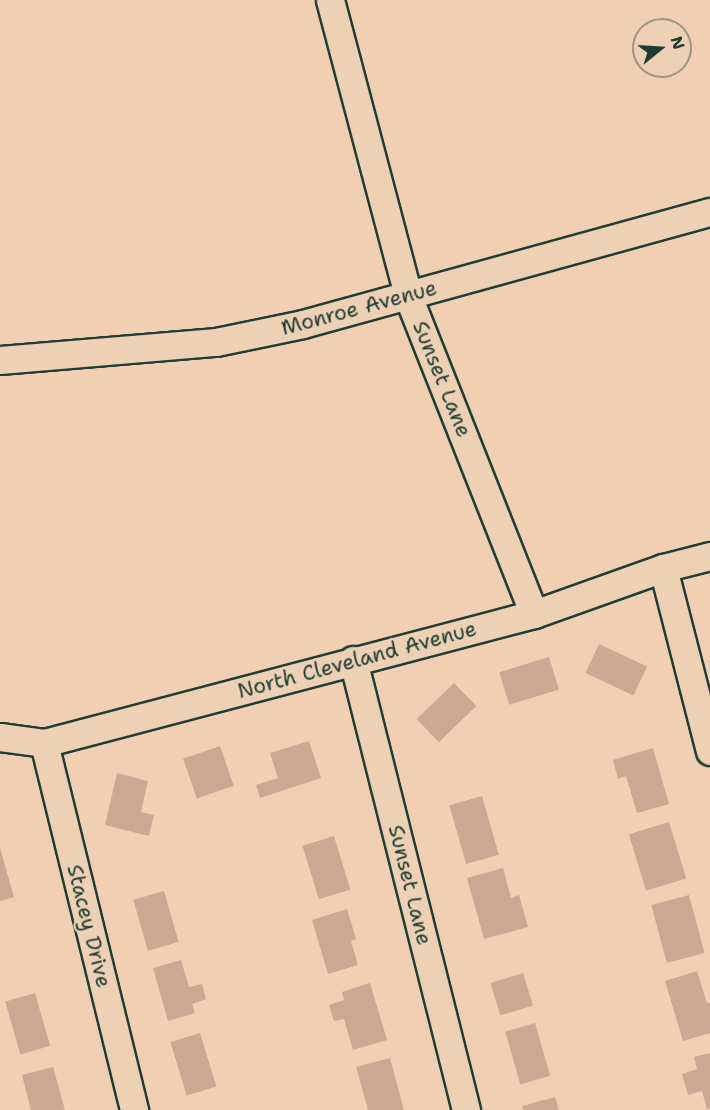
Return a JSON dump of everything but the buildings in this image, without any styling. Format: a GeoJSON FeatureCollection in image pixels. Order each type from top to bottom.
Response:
{"type":"FeatureCollection","features":[{"type":"Feature","properties":{"kind":"street","name":"Sunset Lane"},"geometry":{"type":"LineString","coordinates":[[330,0],[408,296],[534,614]]}},
{"type":"Feature","properties":{"kind":"street","name":"Monroe Avenue"},"geometry":{"type":"LineString","coordinates":[[0,360],[216,342],[303,324],[710,212]]}},
{"type":"Feature","properties":{"kind":"street","name":"North Cleveland Avenue"},"geometry":{"type":"LineString","coordinates":[[0,737],[44,743],[534,614],[663,568],[710,556]]}},
{"type":"Feature","properties":{"kind":"street"},"geometry":{"type":"LineString","coordinates":[[663,568],[710,751]]}},
{"type":"Feature","properties":{"kind":"street","name":"Sunset Lane"},"geometry":{"type":"LineString","coordinates":[[353,660],[466,1110]]}},
{"type":"Feature","properties":{"kind":"street","name":"Stacey Drive"},"geometry":{"type":"LineString","coordinates":[[44,743],[134,1110]]}}]}
